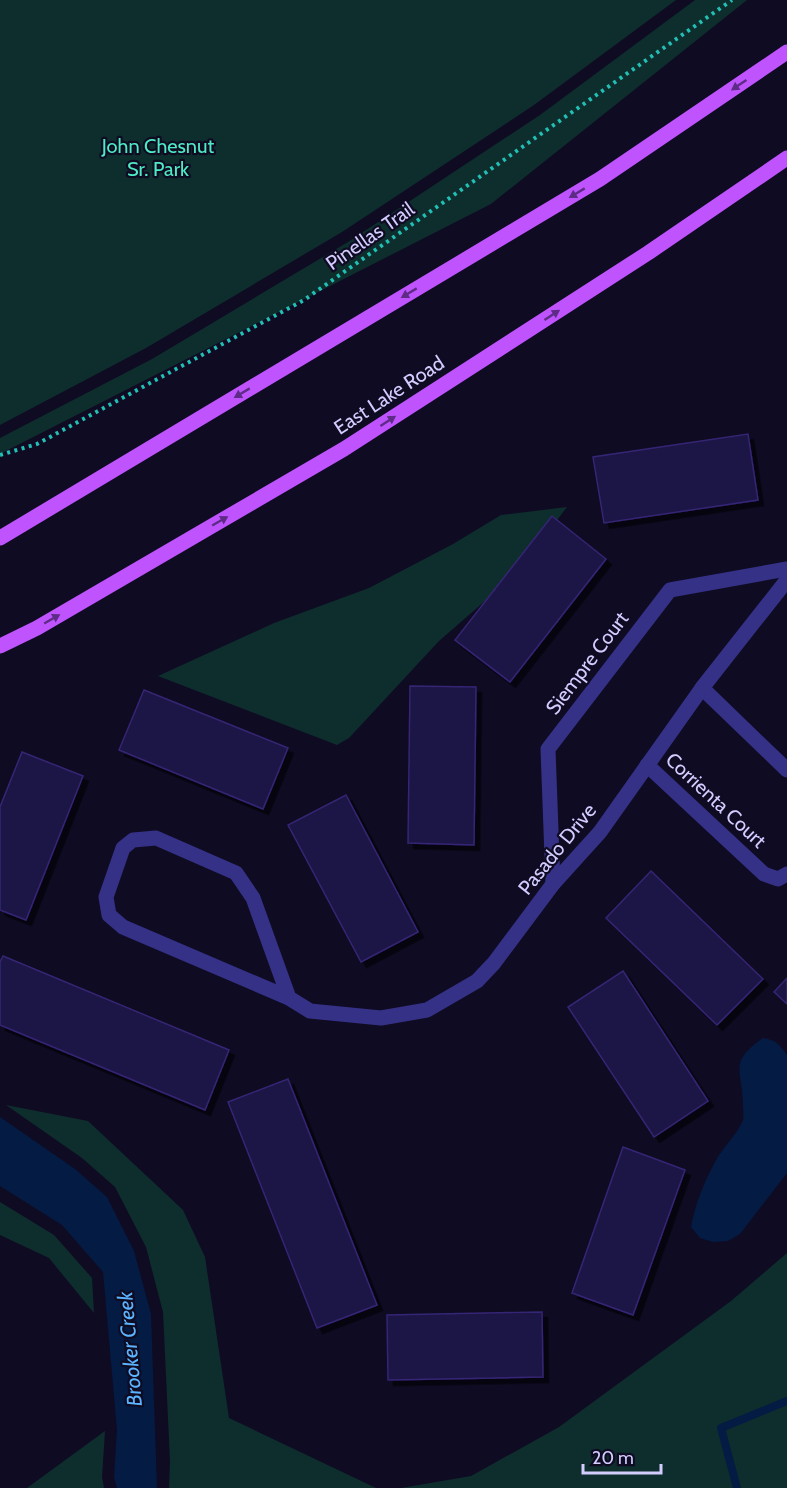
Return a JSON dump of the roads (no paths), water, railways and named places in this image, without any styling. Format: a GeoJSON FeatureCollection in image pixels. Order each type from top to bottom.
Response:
{"type":"FeatureCollection","features":[{"type":"Feature","properties":{"kind":"main road"},"geometry":{"type":"LineString","coordinates":[[0,538],[600,179],[787,52]]}},
{"type":"Feature","properties":{"kind":"main road","name":"East Lake Road"},"geometry":{"type":"LineString","coordinates":[[0,646],[37,628],[344,449],[648,253],[787,159]]}},
{"type":"Feature","properties":{"kind":"street","name":"Siempre Court"},"geometry":{"type":"LineString","coordinates":[[553,885],[548,749],[670,590],[787,569]]}},
{"type":"Feature","properties":{"kind":"street","name":"Pasado Drive"},"geometry":{"type":"LineString","coordinates":[[289,998],[253,898],[236,873],[156,838],[133,840],[123,848],[106,897],[108,915],[123,927],[289,998],[310,1011],[381,1018],[427,1010],[477,981],[494,963],[553,885],[600,832],[702,688],[787,580]]}},
{"type":"Feature","properties":{"kind":"street"},"geometry":{"type":"LineString","coordinates":[[702,688],[787,770]]}},
{"type":"Feature","properties":{"kind":"street","name":"Corrienta Court"},"geometry":{"type":"LineString","coordinates":[[647,765],[764,874],[778,879],[787,874]]}},
{"type":"Feature","properties":{"kind":"water"},"geometry":{"type":"Polygon","coordinates":[[[763,1038],[777,1044],[787,1055],[787,1173],[740,1234],[728,1241],[713,1242],[700,1238],[691,1227],[700,1194],[711,1170],[743,1120],[739,1068],[741,1061],[745,1054],[763,1038]]]}},
{"type":"Feature","properties":{"kind":"water"},"geometry":{"type":"Polygon","coordinates":[[[0,1117],[75,1169],[107,1197],[134,1251],[151,1314],[157,1488],[117,1488],[114,1477],[117,1430],[103,1272],[62,1225],[0,1186],[0,1117]]]}},
{"type":"Feature","properties":{"kind":"waterway","name":"Brooker Creek"},"geometry":{"type":"LineString","coordinates":[[737,1488],[721,1428],[787,1401]]}},
{"type":"Feature","properties":{"kind":"park label","name":"John Chesnut Sr. Park"},"geometry":{"type":"Point","coordinates":[158,158]}}]}
